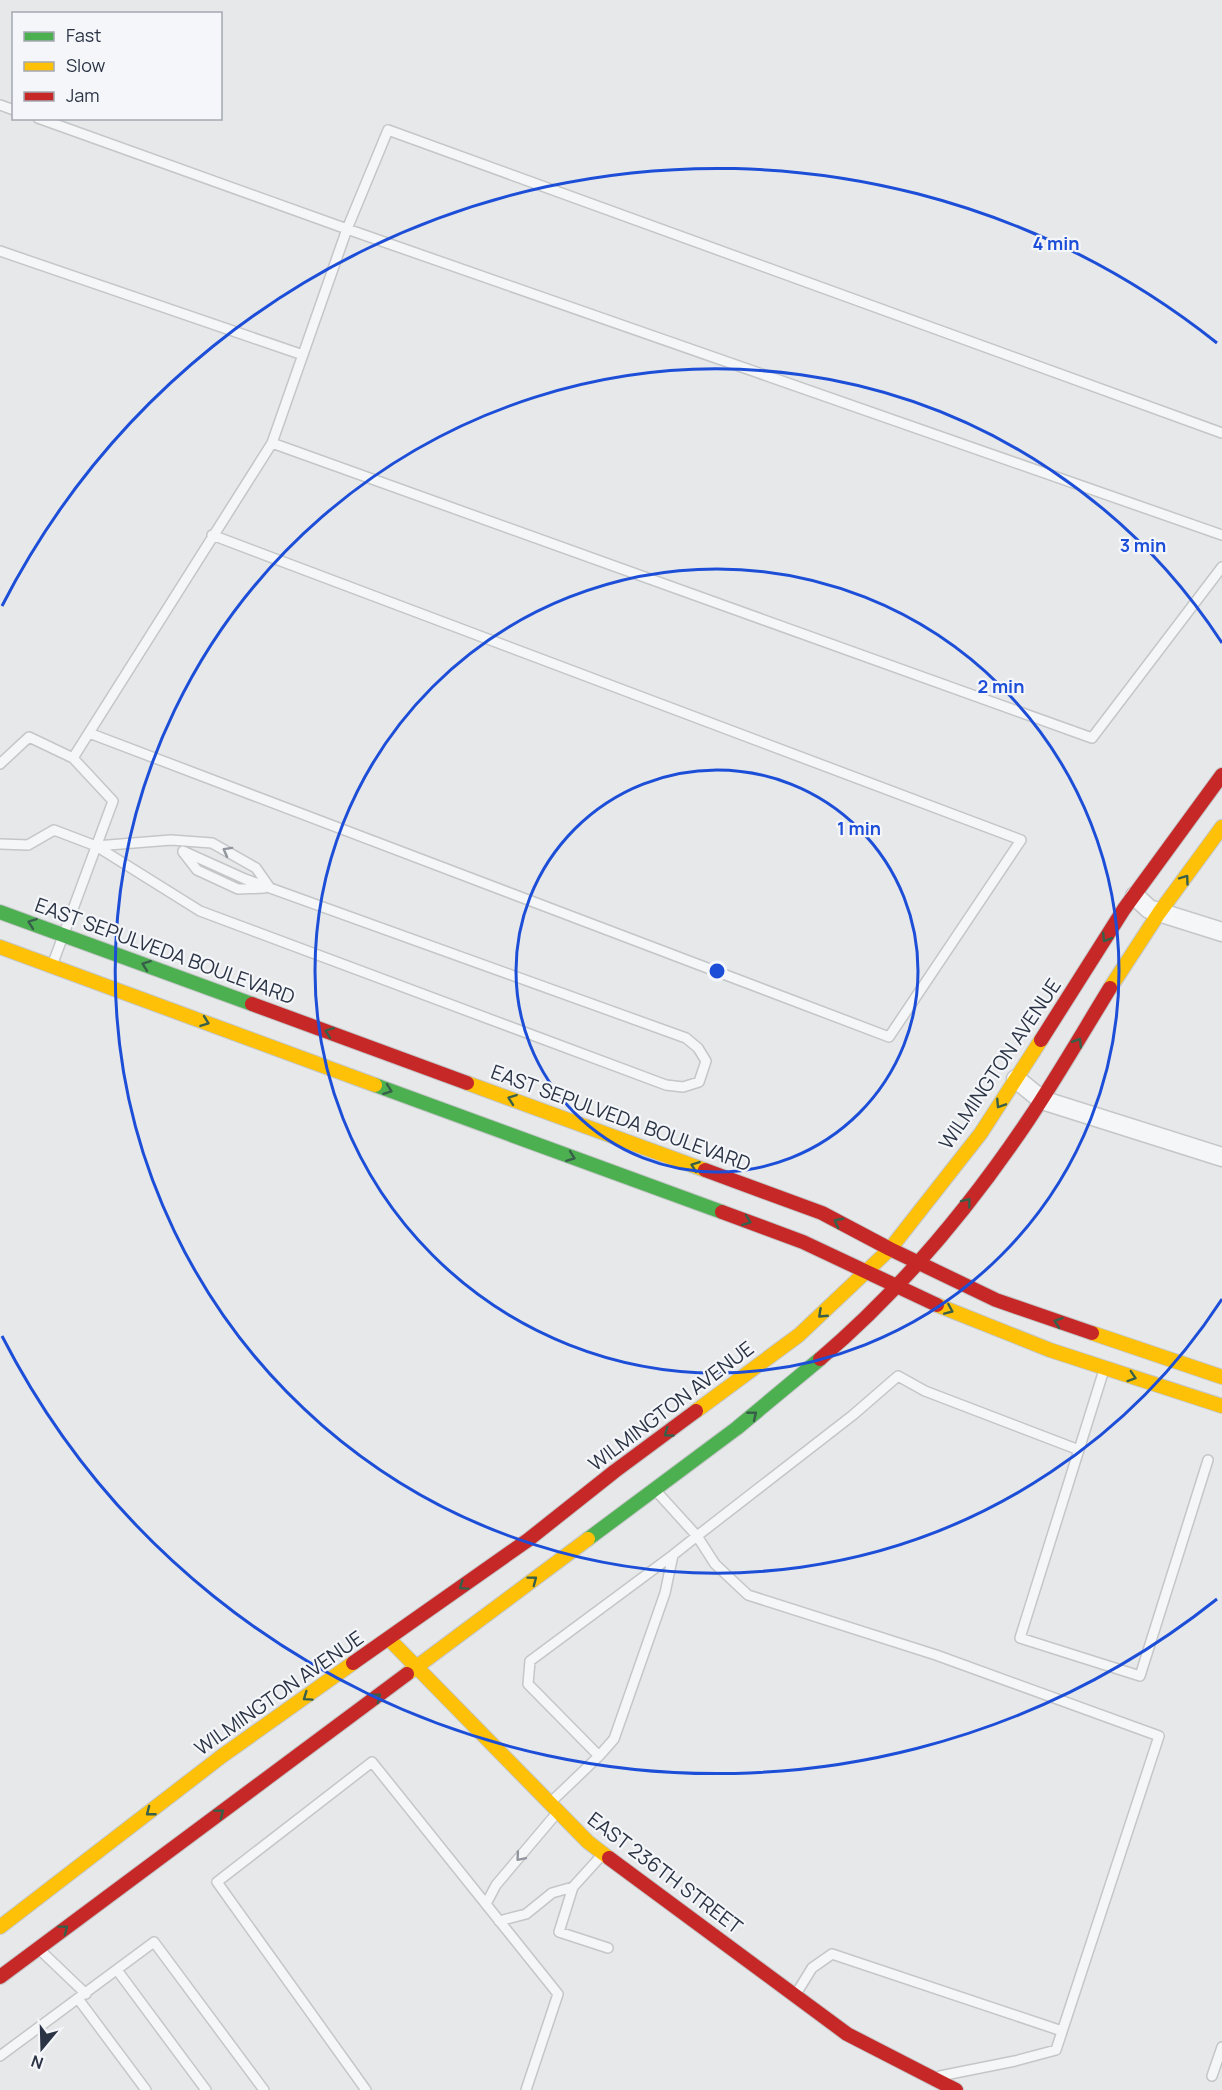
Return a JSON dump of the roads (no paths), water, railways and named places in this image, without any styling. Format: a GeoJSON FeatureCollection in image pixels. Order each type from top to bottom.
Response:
{"type":"FeatureCollection","features":[{"type":"Feature","properties":{"kind":"main road","name":"WILMINGTON AVENUE"},"geometry":{"type":"LineString","coordinates":[[0,1927],[222,1756],[528,1540],[615,1471],[799,1335],[865,1274],[890,1249],[981,1133],[1124,909],[1222,775]]}},
{"type":"Feature","properties":{"kind":"main road"},"geometry":{"type":"LineString","coordinates":[[0,1977],[656,1490],[820,1360],[895,1288],[1007,1151],[1042,1100],[1160,912],[1222,827]]}},
{"type":"Feature","properties":{"kind":"main road","name":"EAST SEPULVEDA BOULEVARD"},"geometry":{"type":"LineString","coordinates":[[0,912],[822,1213],[890,1249],[1222,1406]]}},
{"type":"Feature","properties":{"kind":"main road","name":"EAST SEPULVEDA BOULEVARD"},"geometry":{"type":"LineString","coordinates":[[0,947],[803,1242],[895,1288],[994,1330],[1222,1377]]}},
{"type":"Feature","properties":{"kind":"main road","name":"EAST 236TH STREET"},"geometry":{"type":"LineString","coordinates":[[389,1639],[553,1808],[603,1854],[847,2034],[956,2090]]}},
{"type":"Feature","properties":{"kind":"street"},"geometry":{"type":"LineString","coordinates":[[1135,896],[1149,909],[1222,932]]}},
{"type":"Feature","properties":{"kind":"street"},"geometry":{"type":"LineString","coordinates":[[1016,1079],[1042,1100],[1222,1157]]}},
{"type":"Feature","properties":{"kind":"lane"},"geometry":{"type":"LineString","coordinates":[[44,120],[347,229],[1222,535]]}},
{"type":"Feature","properties":{"kind":"lane"},"geometry":{"type":"LineString","coordinates":[[73,758],[272,443],[347,229],[387,130],[1222,433]]}},
{"type":"Feature","properties":{"kind":"lane"},"geometry":{"type":"LineString","coordinates":[[0,251],[303,355]]}},
{"type":"Feature","properties":{"kind":"lane"},"geometry":{"type":"LineString","coordinates":[[272,443],[1092,738],[1222,567]]}},
{"type":"Feature","properties":{"kind":"lane"},"geometry":{"type":"LineString","coordinates":[[89,733],[889,1037],[1021,840],[212,535]]}},
{"type":"Feature","properties":{"kind":"lane"},"geometry":{"type":"LineString","coordinates":[[0,764],[29,737],[73,758],[112,801],[52,966]]}},
{"type":"Feature","properties":{"kind":"lane"},"geometry":{"type":"LineString","coordinates":[[0,844],[28,844],[54,830],[96,846],[200,911],[666,1085],[683,1087],[699,1082],[706,1061],[698,1048],[686,1038],[270,888],[238,889],[197,870],[183,851],[171,840]]}},
{"type":"Feature","properties":{"kind":"lane"},"geometry":{"type":"LineString","coordinates":[[96,846],[171,840],[212,843],[256,868],[270,888]]}},
{"type":"Feature","properties":{"kind":"lane"},"geometry":{"type":"LineString","coordinates":[[1109,1354],[1020,1638],[1140,1676],[1208,1460]]}},
{"type":"Feature","properties":{"kind":"lane"},"geometry":{"type":"LineString","coordinates":[[599,1756],[528,1684],[530,1661],[673,1555],[853,1415],[898,1376],[925,1391],[1079,1450]]}},
{"type":"Feature","properties":{"kind":"lane"},"geometry":{"type":"LineString","coordinates":[[656,1490],[697,1536],[715,1564],[748,1595],[936,1655],[1159,1736],[1056,2050],[932,2078]]}},
{"type":"Feature","properties":{"kind":"lane"},"geometry":{"type":"LineString","coordinates":[[486,1904],[496,1885],[553,1808],[614,1739],[665,1593],[673,1555]]}},
{"type":"Feature","properties":{"kind":"lane"},"geometry":{"type":"LineString","coordinates":[[366,2090],[217,1882],[372,1762],[558,1994],[526,2090]]}},
{"type":"Feature","properties":{"kind":"lane"},"geometry":{"type":"LineString","coordinates":[[603,1854],[573,1887],[559,1932],[608,1948]]}},
{"type":"Feature","properties":{"kind":"lane"},"geometry":{"type":"LineString","coordinates":[[499,1921],[526,1914],[552,1893],[573,1887]]}},
{"type":"Feature","properties":{"kind":"lane"},"geometry":{"type":"LineString","coordinates":[[0,2056],[154,1942],[264,2090]]}},
{"type":"Feature","properties":{"kind":"lane"},"geometry":{"type":"LineString","coordinates":[[39,1948],[82,1997],[146,2090]]}},
{"type":"Feature","properties":{"kind":"lane"},"geometry":{"type":"LineString","coordinates":[[795,1996],[812,1968],[832,1954],[1062,2031]]}},
{"type":"Feature","properties":{"kind":"lane"},"geometry":{"type":"LineString","coordinates":[[117,1970],[206,2090]]}},
{"type":"Feature","properties":{"kind":"lane"},"geometry":{"type":"LineString","coordinates":[[1212,2076],[1222,2047]]}}]}
